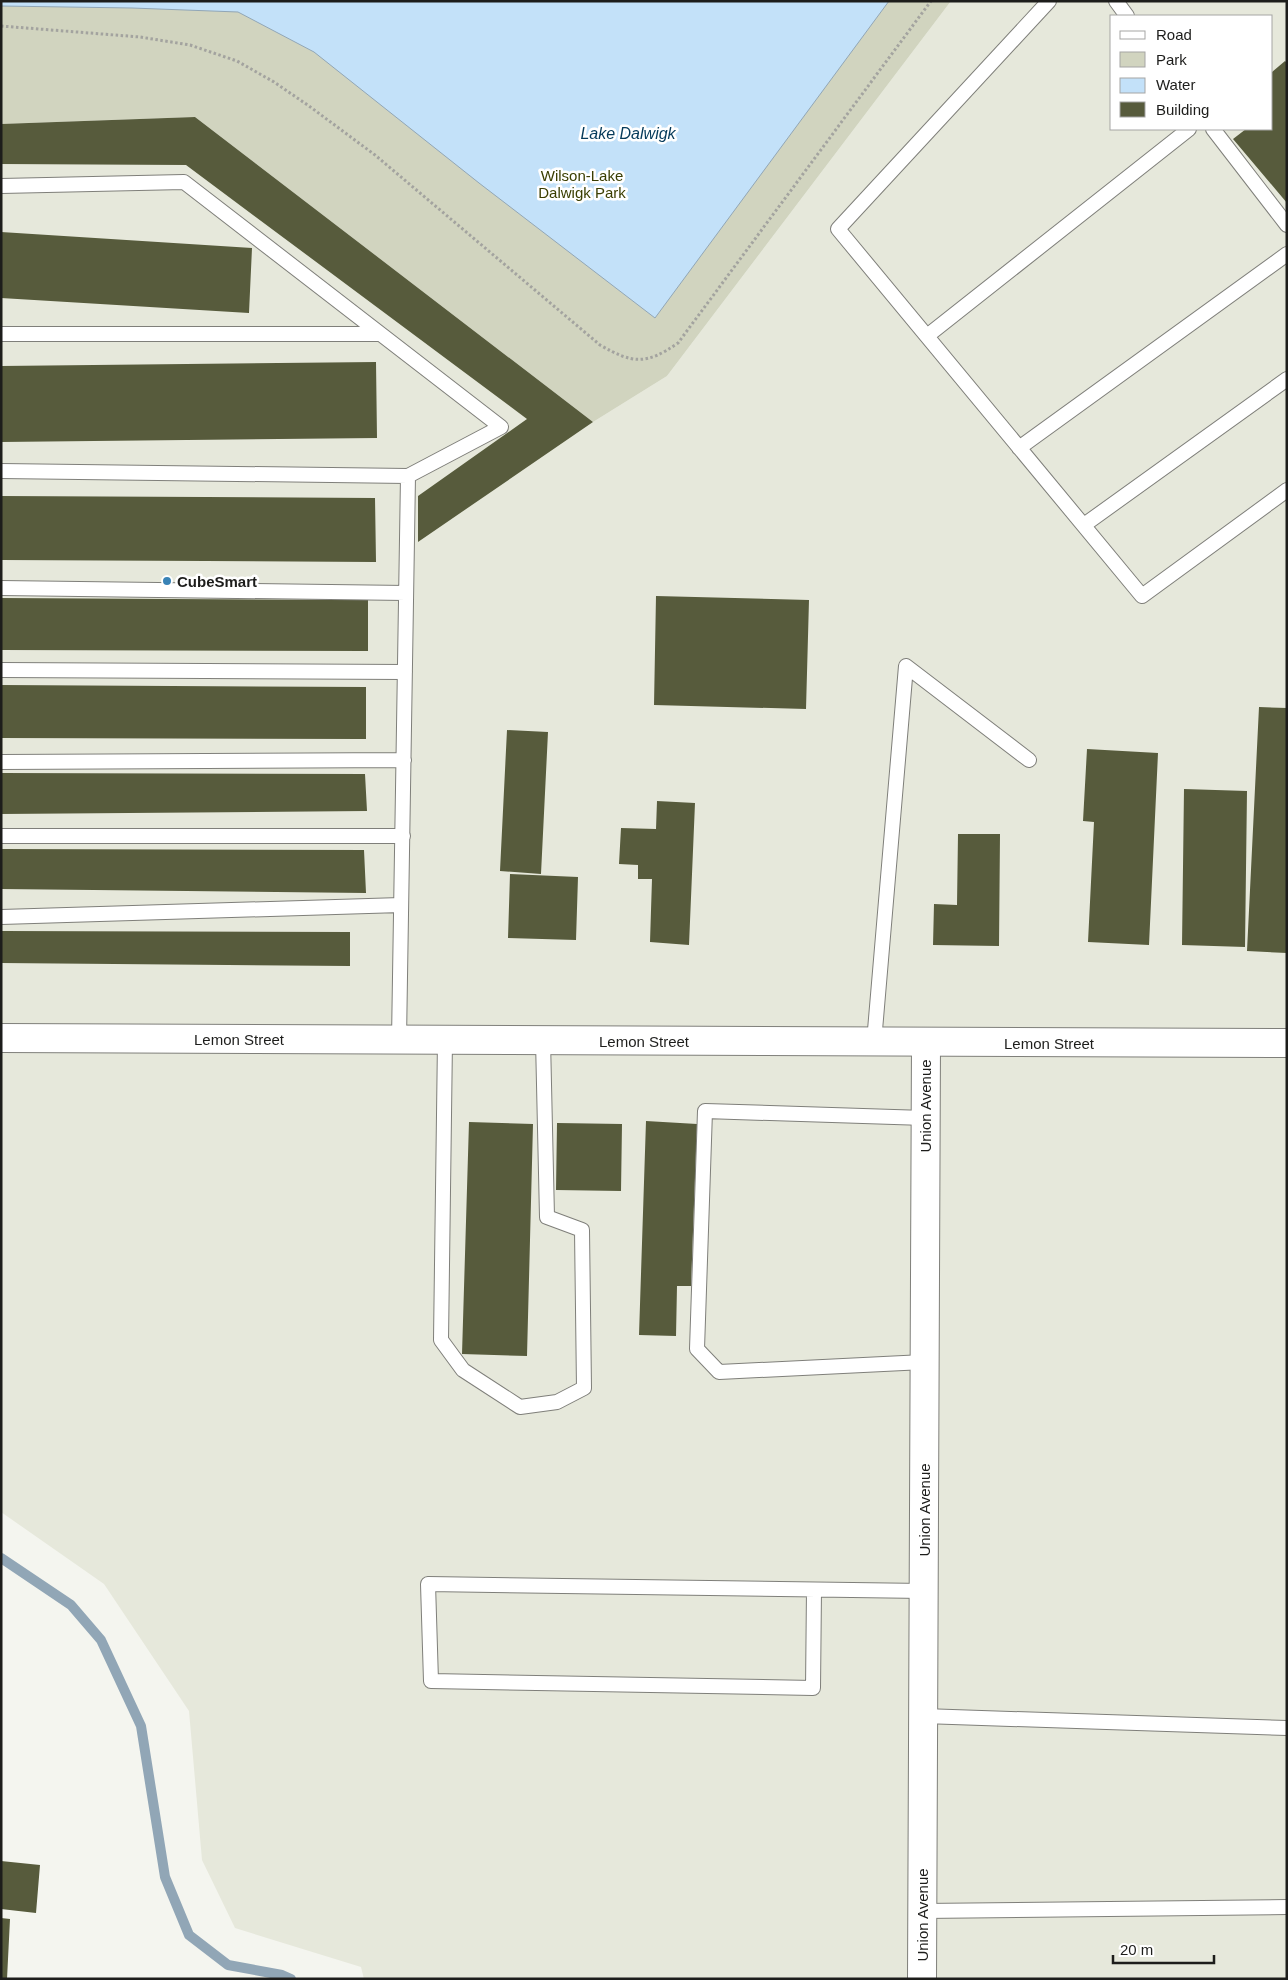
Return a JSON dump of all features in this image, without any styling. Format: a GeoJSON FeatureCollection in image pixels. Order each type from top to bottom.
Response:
{"type":"FeatureCollection","features":[{"type":"Feature","properties":{"kind":"street","name":"Lemon Street"},"geometry":{"type":"LineString","coordinates":[[1,1038],[1287,1044]]}},
{"type":"Feature","properties":{"kind":"street","name":"Union Avenue"},"geometry":{"type":"LineString","coordinates":[[922,1979],[926,1042]]}},
{"type":"Feature","properties":{"kind":"lane"},"geometry":{"type":"LineString","coordinates":[[1049,1],[838,229],[1142,596],[1287,490]]}},
{"type":"Feature","properties":{"kind":"lane"},"geometry":{"type":"LineString","coordinates":[[1116,1],[1126,15]]}},
{"type":"Feature","properties":{"kind":"lane"},"geometry":{"type":"LineString","coordinates":[[927,336],[1188,130]]}},
{"type":"Feature","properties":{"kind":"lane"},"geometry":{"type":"LineString","coordinates":[[1214,130],[1287,225]]}},
{"type":"Feature","properties":{"kind":"lane"},"geometry":{"type":"LineString","coordinates":[[1,186],[184,182],[501,427],[408,476],[1,471]]}},
{"type":"Feature","properties":{"kind":"lane"},"geometry":{"type":"LineString","coordinates":[[1019,448],[1287,254]]}},
{"type":"Feature","properties":{"kind":"lane"},"geometry":{"type":"LineString","coordinates":[[1,334],[380,334]]}},
{"type":"Feature","properties":{"kind":"lane"},"geometry":{"type":"LineString","coordinates":[[1084,525],[1287,379]]}},
{"type":"Feature","properties":{"kind":"lane"},"geometry":{"type":"LineString","coordinates":[[399,1040],[408,476]]}},
{"type":"Feature","properties":{"kind":"lane"},"geometry":{"type":"LineString","coordinates":[[1,588],[406,592]]}},
{"type":"Feature","properties":{"kind":"lane"},"geometry":{"type":"LineString","coordinates":[[874,1042],[906,666],[1029,760]]}},
{"type":"Feature","properties":{"kind":"lane"},"geometry":{"type":"LineString","coordinates":[[1,670],[405,672]]}},
{"type":"Feature","properties":{"kind":"lane"},"geometry":{"type":"LineString","coordinates":[[1,762],[404,760]]}},
{"type":"Feature","properties":{"kind":"lane"},"geometry":{"type":"LineString","coordinates":[[1,836],[403,836]]}},
{"type":"Feature","properties":{"kind":"lane"},"geometry":{"type":"LineString","coordinates":[[1,916],[401,905]]}},
{"type":"Feature","properties":{"kind":"lane"},"geometry":{"type":"LineString","coordinates":[[445,1040],[442,1340],[462,1370],[520,1406],[557,1402],[584,1388],[582,1230],[547,1218],[543,1040]]}},
{"type":"Feature","properties":{"kind":"lane"},"geometry":{"type":"LineString","coordinates":[[924,1362],[719,1372],[697,1349],[705,1111],[925,1118]]}},
{"type":"Feature","properties":{"kind":"lane"},"geometry":{"type":"LineString","coordinates":[[814,1590],[812,1688],[431,1681],[428,1584],[814,1590],[924,1592]]}},
{"type":"Feature","properties":{"kind":"lane"},"geometry":{"type":"LineString","coordinates":[[923,1716],[1287,1728]]}},
{"type":"Feature","properties":{"kind":"lane"},"geometry":{"type":"LineString","coordinates":[[922,1911],[1287,1906]]}},
{"type":"Feature","properties":{"kind":"path"},"geometry":{"type":"LineString","coordinates":[[1,26],[140,37],[190,45],[237,61],[309,106],[375,155],[600,345],[618,355],[637,360],[659,356],[678,343],[931,1]]}},
{"type":"Feature","properties":{"kind":"shaded area"},"geometry":{"type":"Polygon","coordinates":[[[951,1],[1287,1],[1287,1979],[364,1979],[361,1967],[235,1928],[202,1860],[189,1711],[104,1584],[1,1512],[1,124],[195,117],[593,422],[667,376],[951,1]]]}},
{"type":"Feature","properties":{"kind":"green space","name":"Wilson-Lake Dalwigk Park"},"geometry":{"type":"Polygon","coordinates":[[[1,1],[951,1],[667,376],[593,422],[195,117],[1,124],[1,1]]]}},
{"type":"Feature","properties":{"kind":"water","name":"Lake Dalwigk"},"geometry":{"type":"Polygon","coordinates":[[[1,1],[889,1],[655,318],[479,183],[314,52],[238,12],[1,6],[1,1]]]}},
{"type":"Feature","properties":{"kind":"building"},"geometry":{"type":"Polygon","coordinates":[[[1285,61],[1287,63],[1287,203],[1233,139],[1245,130],[1273,130],[1273,71],[1285,61]]]}},
{"type":"Feature","properties":{"kind":"building"},"geometry":{"type":"Polygon","coordinates":[[[195,117],[593,422],[418,542],[418,496],[527,419],[186,165],[1,164],[1,124],[195,117]]]}},
{"type":"Feature","properties":{"kind":"building"},"geometry":{"type":"Polygon","coordinates":[[[1,232],[252,248],[249,313],[1,298],[1,232]]]}},
{"type":"Feature","properties":{"kind":"building"},"geometry":{"type":"Polygon","coordinates":[[[376,362],[377,438],[1,442],[1,366],[376,362]]]}},
{"type":"Feature","properties":{"kind":"building"},"geometry":{"type":"Polygon","coordinates":[[[1,496],[375,498],[376,562],[1,560],[1,496]]]}},
{"type":"Feature","properties":{"kind":"building"},"geometry":{"type":"Polygon","coordinates":[[[656,596],[809,600],[806,709],[654,705],[656,596]]]}},
{"type":"Feature","properties":{"kind":"building"},"geometry":{"type":"Polygon","coordinates":[[[1,598],[368,600],[368,651],[1,650],[1,598]]]}},
{"type":"Feature","properties":{"kind":"building"},"geometry":{"type":"Polygon","coordinates":[[[1,685],[366,687],[366,739],[1,738],[1,685]]]}},
{"type":"Feature","properties":{"kind":"building"},"geometry":{"type":"Polygon","coordinates":[[[1259,707],[1287,708],[1287,953],[1247,951],[1259,707]]]}},
{"type":"Feature","properties":{"kind":"building"},"geometry":{"type":"Polygon","coordinates":[[[507,730],[548,732],[541,874],[500,871],[507,730]]]}},
{"type":"Feature","properties":{"kind":"building"},"geometry":{"type":"Polygon","coordinates":[[[1087,749],[1158,753],[1149,945],[1088,942],[1094,822],[1083,821],[1087,749]]]}},
{"type":"Feature","properties":{"kind":"building"},"geometry":{"type":"Polygon","coordinates":[[[1,773],[365,774],[367,811],[1,814],[1,773]]]}},
{"type":"Feature","properties":{"kind":"building"},"geometry":{"type":"Polygon","coordinates":[[[1184,789],[1247,791],[1245,947],[1182,945],[1184,789]]]}},
{"type":"Feature","properties":{"kind":"building"},"geometry":{"type":"Polygon","coordinates":[[[657,801],[695,803],[689,945],[650,942],[652,879],[638,879],[638,865],[619,864],[621,828],[656,829],[657,801]]]}},
{"type":"Feature","properties":{"kind":"building"},"geometry":{"type":"Polygon","coordinates":[[[958,834],[1000,834],[999,946],[933,945],[934,904],[957,905],[958,834]]]}},
{"type":"Feature","properties":{"kind":"building"},"geometry":{"type":"Polygon","coordinates":[[[1,849],[364,850],[366,893],[1,889],[1,849]]]}},
{"type":"Feature","properties":{"kind":"building"},"geometry":{"type":"Polygon","coordinates":[[[510,874],[578,877],[576,940],[508,938],[510,874]]]}},
{"type":"Feature","properties":{"kind":"building"},"geometry":{"type":"Polygon","coordinates":[[[1,931],[350,932],[350,966],[1,963],[1,931]]]}},
{"type":"Feature","properties":{"kind":"building"},"geometry":{"type":"Polygon","coordinates":[[[646,1121],[697,1124],[691,1286],[677,1286],[676,1336],[639,1335],[646,1121]]]}},
{"type":"Feature","properties":{"kind":"building"},"geometry":{"type":"Polygon","coordinates":[[[469,1122],[533,1124],[527,1356],[462,1354],[469,1122]]]}},
{"type":"Feature","properties":{"kind":"building"},"geometry":{"type":"Polygon","coordinates":[[[557,1123],[622,1124],[621,1191],[556,1190],[557,1123]]]}},
{"type":"Feature","properties":{"kind":"building"},"geometry":{"type":"Polygon","coordinates":[[[1,1861],[40,1865],[36,1913],[1,1909],[1,1861]]]}},
{"type":"Feature","properties":{"kind":"building"},"geometry":{"type":"Polygon","coordinates":[[[1,1918],[10,1919],[7,1979],[1,1979],[1,1918]]]}},
{"type":"Feature","properties":{"kind":"waterway"},"geometry":{"type":"LineString","coordinates":[[1,1558],[71,1605],[101,1640],[141,1726],[165,1877],[189,1935],[228,1965],[282,1975],[291,1979]]}},
{"type":"Feature","properties":{"kind":"place","name":"CubeSmart"},"geometry":{"type":"Point","coordinates":[167,581]}}]}
